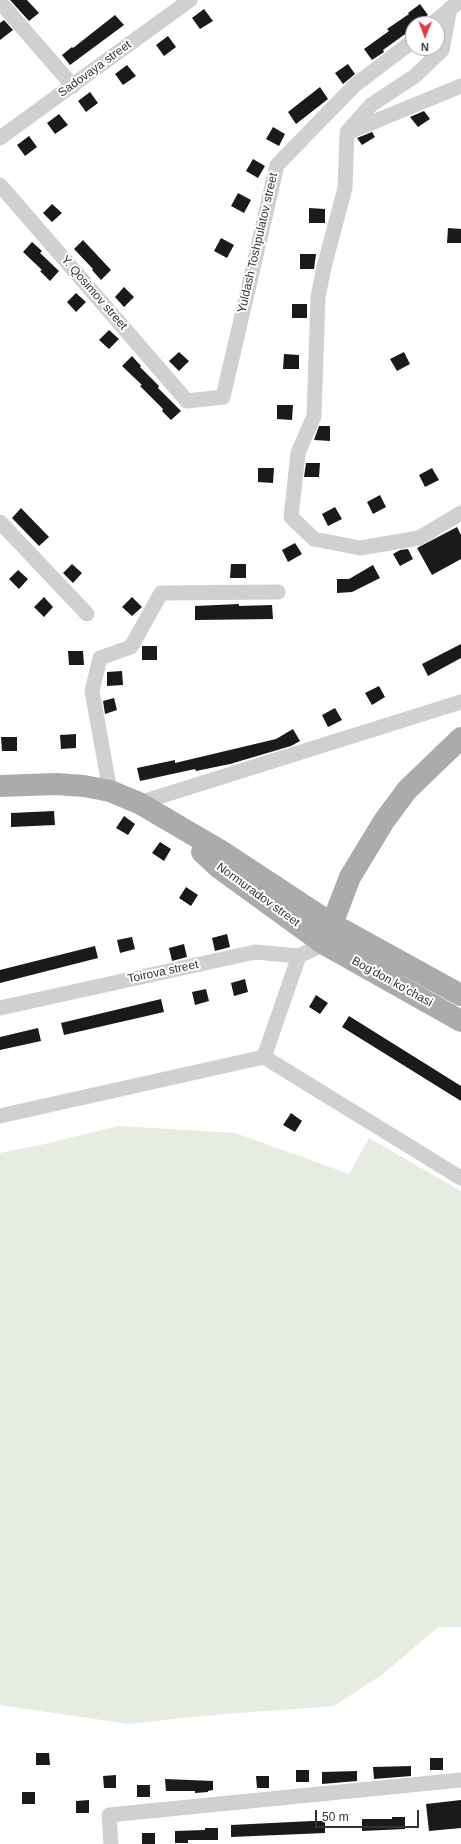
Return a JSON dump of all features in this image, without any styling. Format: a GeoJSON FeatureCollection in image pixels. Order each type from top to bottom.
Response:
{"type":"FeatureCollection","features":[{"type":"Feature","properties":{"kind":"main road"},"geometry":{"type":"LineString","coordinates":[[328,934],[350,877],[395,804],[421,776],[461,738]]}},
{"type":"Feature","properties":{"kind":"main road","name":"Normuradov street"},"geometry":{"type":"LineString","coordinates":[[1,784],[70,784],[110,791],[139,803],[180,827],[218,867],[328,934]]}},
{"type":"Feature","properties":{"kind":"main road","name":"Bog'don ko'chasi"},"geometry":{"type":"LineString","coordinates":[[328,934],[461,995]]}},
{"type":"Feature","properties":{"kind":"main road","name":"Bog'don ko'chasi"},"geometry":{"type":"LineString","coordinates":[[328,934],[461,1021]]}},
{"type":"Feature","properties":{"kind":"street","name":"Sadovaya street"},"geometry":{"type":"LineString","coordinates":[[0,138],[190,0]]}},
{"type":"Feature","properties":{"kind":"street"},"geometry":{"type":"LineString","coordinates":[[0,2],[73,86]]}},
{"type":"Feature","properties":{"kind":"street"},"geometry":{"type":"LineString","coordinates":[[441,16],[455,4]]}},
{"type":"Feature","properties":{"kind":"street"},"geometry":{"type":"LineString","coordinates":[[455,4],[442,50],[415,76],[371,105],[347,132],[345,188],[324,267],[318,297],[314,416],[298,453],[291,517],[314,539],[360,548],[419,538],[461,513]]}},
{"type":"Feature","properties":{"kind":"street","name":"Yuldash Toshpulatov street"},"geometry":{"type":"LineString","coordinates":[[187,401],[223,396],[276,165],[355,85],[405,47]]}},
{"type":"Feature","properties":{"kind":"street"},"geometry":{"type":"LineString","coordinates":[[347,132],[461,86]]}},
{"type":"Feature","properties":{"kind":"street","name":"Y. Qosimov street"},"geometry":{"type":"LineString","coordinates":[[0,185],[187,401]]}},
{"type":"Feature","properties":{"kind":"street"},"geometry":{"type":"LineString","coordinates":[[0,522],[87,614]]}},
{"type":"Feature","properties":{"kind":"street"},"geometry":{"type":"LineString","coordinates":[[110,791],[92,691],[100,658],[131,647],[161,593],[278,592]]}},
{"type":"Feature","properties":{"kind":"street"},"geometry":{"type":"LineString","coordinates":[[139,803],[461,702]]}},
{"type":"Feature","properties":{"kind":"street"},"geometry":{"type":"LineString","coordinates":[[264,1057],[299,956],[328,934]]}},
{"type":"Feature","properties":{"kind":"street","name":"Toirova street"},"geometry":{"type":"LineString","coordinates":[[0,1008],[255,952],[299,956]]}},
{"type":"Feature","properties":{"kind":"street"},"geometry":{"type":"LineString","coordinates":[[0,1116],[264,1057],[461,1178]]}},
{"type":"Feature","properties":{"kind":"street"},"geometry":{"type":"LineString","coordinates":[[111,1844],[110,1815],[461,1780]]}},
{"type":"Feature","properties":{"kind":"shaded area"},"geometry":{"type":"Polygon","coordinates":[[[119,1126],[235,1133],[349,1174],[369,1138],[461,1191],[461,1627],[438,1627],[383,1674],[334,1706],[212,1715],[129,1724],[0,1705],[0,1153],[119,1126]]]}},
{"type":"Feature","properties":{"kind":"building"},"geometry":{"type":"Polygon","coordinates":[[[10,0],[27,0],[39,13],[29,21],[10,0]]]}},
{"type":"Feature","properties":{"kind":"building"},"geometry":{"type":"Polygon","coordinates":[[[420,4],[428,15],[406,16],[409,14],[408,13],[420,4]]]}},
{"type":"Feature","properties":{"kind":"building"},"geometry":{"type":"Polygon","coordinates":[[[204,9],[213,21],[200,29],[192,18],[204,9]]]}},
{"type":"Feature","properties":{"kind":"building"},"geometry":{"type":"Polygon","coordinates":[[[115,15],[124,25],[70,65],[62,55],[115,15]]]}},
{"type":"Feature","properties":{"kind":"building"},"geometry":{"type":"Polygon","coordinates":[[[405,17],[405,34],[372,60],[364,49],[389,31],[387,29],[405,17]]]}},
{"type":"Feature","properties":{"kind":"building"},"geometry":{"type":"Polygon","coordinates":[[[4,20],[13,30],[0,40],[0,23],[4,20]]]}},
{"type":"Feature","properties":{"kind":"building"},"geometry":{"type":"Polygon","coordinates":[[[168,36],[176,47],[164,56],[156,45],[168,36]]]}},
{"type":"Feature","properties":{"kind":"building"},"geometry":{"type":"Polygon","coordinates":[[[348,64],[355,74],[343,84],[335,73],[348,64]]]}},
{"type":"Feature","properties":{"kind":"building"},"geometry":{"type":"Polygon","coordinates":[[[127,65],[136,76],[123,85],[115,74],[127,65]]]}},
{"type":"Feature","properties":{"kind":"building"},"geometry":{"type":"Polygon","coordinates":[[[320,87],[328,99],[296,124],[288,112],[320,87]]]}},
{"type":"Feature","properties":{"kind":"building"},"geometry":{"type":"Polygon","coordinates":[[[90,92],[98,103],[86,112],[78,101],[90,92]]]}},
{"type":"Feature","properties":{"kind":"building"},"geometry":{"type":"Polygon","coordinates":[[[424,111],[430,119],[418,127],[410,117],[424,111]]]}},
{"type":"Feature","properties":{"kind":"building"},"geometry":{"type":"Polygon","coordinates":[[[59,114],[68,125],[55,134],[47,123],[59,114]]]}},
{"type":"Feature","properties":{"kind":"building"},"geometry":{"type":"Polygon","coordinates":[[[273,127],[285,134],[279,146],[266,139],[273,127]]]}},
{"type":"Feature","properties":{"kind":"building"},"geometry":{"type":"Polygon","coordinates":[[[372,132],[375,137],[362,145],[357,138],[372,132]]]}},
{"type":"Feature","properties":{"kind":"building"},"geometry":{"type":"Polygon","coordinates":[[[29,136],[37,147],[25,156],[17,145],[29,136]]]}},
{"type":"Feature","properties":{"kind":"building"},"geometry":{"type":"Polygon","coordinates":[[[253,159],[265,166],[258,178],[246,171],[253,159]]]}},
{"type":"Feature","properties":{"kind":"building"},"geometry":{"type":"Polygon","coordinates":[[[238,193],[251,200],[244,213],[231,206],[238,193]]]}},
{"type":"Feature","properties":{"kind":"building"},"geometry":{"type":"Polygon","coordinates":[[[52,204],[62,213],[52,222],[43,213],[52,204]]]}},
{"type":"Feature","properties":{"kind":"building"},"geometry":{"type":"Polygon","coordinates":[[[309,208],[325,209],[325,223],[309,223],[309,208]]]}},
{"type":"Feature","properties":{"kind":"building"},"geometry":{"type":"Polygon","coordinates":[[[448,228],[461,229],[461,243],[447,243],[448,228]]]}},
{"type":"Feature","properties":{"kind":"building"},"geometry":{"type":"Polygon","coordinates":[[[221,238],[234,245],[227,258],[214,251],[221,238]]]}},
{"type":"Feature","properties":{"kind":"building"},"geometry":{"type":"Polygon","coordinates":[[[83,240],[111,270],[101,280],[74,249],[83,240]]]}},
{"type":"Feature","properties":{"kind":"building"},"geometry":{"type":"Polygon","coordinates":[[[32,242],[42,251],[40,253],[59,271],[50,281],[40,271],[42,270],[23,252],[32,242]]]}},
{"type":"Feature","properties":{"kind":"building"},"geometry":{"type":"Polygon","coordinates":[[[300,254],[316,254],[314,269],[300,269],[300,254]]]}},
{"type":"Feature","properties":{"kind":"building"},"geometry":{"type":"Polygon","coordinates":[[[124,287],[134,297],[124,307],[115,297],[124,287]]]}},
{"type":"Feature","properties":{"kind":"building"},"geometry":{"type":"Polygon","coordinates":[[[76,293],[86,302],[76,312],[67,302],[76,293]]]}},
{"type":"Feature","properties":{"kind":"building"},"geometry":{"type":"Polygon","coordinates":[[[292,304],[307,304],[307,318],[292,318],[292,304]]]}},
{"type":"Feature","properties":{"kind":"building"},"geometry":{"type":"Polygon","coordinates":[[[109,330],[119,339],[109,349],[99,340],[109,330]]]}},
{"type":"Feature","properties":{"kind":"building"},"geometry":{"type":"Polygon","coordinates":[[[179,352],[189,361],[179,371],[169,361],[179,352]]]}},
{"type":"Feature","properties":{"kind":"building"},"geometry":{"type":"Polygon","coordinates":[[[404,352],[410,364],[397,371],[390,359],[404,352]]]}},
{"type":"Feature","properties":{"kind":"building"},"geometry":{"type":"Polygon","coordinates":[[[284,354],[299,355],[299,369],[283,369],[284,354]]]}},
{"type":"Feature","properties":{"kind":"building"},"geometry":{"type":"Polygon","coordinates":[[[132,356],[141,366],[140,367],[159,386],[158,388],[181,411],[171,420],[162,411],[163,409],[140,386],[142,385],[122,366],[132,356]]]}},
{"type":"Feature","properties":{"kind":"building"},"geometry":{"type":"Polygon","coordinates":[[[277,405],[293,405],[292,420],[277,419],[277,405]]]}},
{"type":"Feature","properties":{"kind":"building"},"geometry":{"type":"Polygon","coordinates":[[[319,426],[330,426],[330,441],[314,440],[319,426]]]}},
{"type":"Feature","properties":{"kind":"building"},"geometry":{"type":"Polygon","coordinates":[[[306,463],[320,463],[319,477],[304,477],[306,463]]]}},
{"type":"Feature","properties":{"kind":"building"},"geometry":{"type":"Polygon","coordinates":[[[258,468],[274,468],[273,483],[258,482],[258,468]]]}},
{"type":"Feature","properties":{"kind":"building"},"geometry":{"type":"Polygon","coordinates":[[[432,468],[439,480],[425,487],[419,475],[432,468]]]}},
{"type":"Feature","properties":{"kind":"building"},"geometry":{"type":"Polygon","coordinates":[[[380,495],[386,507],[373,514],[367,502],[380,495]]]}},
{"type":"Feature","properties":{"kind":"building"},"geometry":{"type":"Polygon","coordinates":[[[335,507],[342,519],[328,526],[322,514],[335,507]]]}},
{"type":"Feature","properties":{"kind":"building"},"geometry":{"type":"Polygon","coordinates":[[[21,508],[49,537],[39,546],[12,518],[21,508]]]}},
{"type":"Feature","properties":{"kind":"building"},"geometry":{"type":"Polygon","coordinates":[[[457,527],[461,535],[461,559],[432,575],[417,548],[457,527]]]}},
{"type":"Feature","properties":{"kind":"building"},"geometry":{"type":"Polygon","coordinates":[[[295,543],[302,554],[288,562],[282,550],[295,543]]]}},
{"type":"Feature","properties":{"kind":"building"},"geometry":{"type":"Polygon","coordinates":[[[408,549],[413,559],[400,566],[393,554],[400,550],[408,549]]]}},
{"type":"Feature","properties":{"kind":"building"},"geometry":{"type":"Polygon","coordinates":[[[72,564],[82,573],[73,583],[63,573],[72,564]]]}},
{"type":"Feature","properties":{"kind":"building"},"geometry":{"type":"Polygon","coordinates":[[[231,564],[246,564],[246,578],[230,578],[231,564]]]}},
{"type":"Feature","properties":{"kind":"building"},"geometry":{"type":"Polygon","coordinates":[[[373,565],[380,578],[352,592],[337,593],[337,579],[349,579],[373,565]]]}},
{"type":"Feature","properties":{"kind":"building"},"geometry":{"type":"Polygon","coordinates":[[[18,570],[28,579],[19,589],[9,579],[18,570]]]}},
{"type":"Feature","properties":{"kind":"building"},"geometry":{"type":"Polygon","coordinates":[[[44,597],[53,607],[44,617],[34,607],[44,597]]]}},
{"type":"Feature","properties":{"kind":"building"},"geometry":{"type":"Polygon","coordinates":[[[132,597],[142,607],[132,616],[122,607],[132,597]]]}},
{"type":"Feature","properties":{"kind":"building"},"geometry":{"type":"Polygon","coordinates":[[[239,604],[239,606],[272,605],[273,619],[195,620],[195,606],[239,604]]]}},
{"type":"Feature","properties":{"kind":"building"},"geometry":{"type":"Polygon","coordinates":[[[461,644],[461,658],[428,676],[422,664],[461,644]]]}},
{"type":"Feature","properties":{"kind":"building"},"geometry":{"type":"Polygon","coordinates":[[[142,646],[157,646],[157,660],[142,660],[142,646]]]}},
{"type":"Feature","properties":{"kind":"building"},"geometry":{"type":"Polygon","coordinates":[[[68,651],[83,651],[84,665],[69,665],[68,651]]]}},
{"type":"Feature","properties":{"kind":"building"},"geometry":{"type":"Polygon","coordinates":[[[122,671],[123,685],[107,686],[107,672],[122,671]]]}},
{"type":"Feature","properties":{"kind":"building"},"geometry":{"type":"Polygon","coordinates":[[[379,686],[385,697],[372,705],[365,693],[379,686]]]}},
{"type":"Feature","properties":{"kind":"building"},"geometry":{"type":"Polygon","coordinates":[[[114,698],[117,710],[105,714],[103,701],[114,698]]]}},
{"type":"Feature","properties":{"kind":"building"},"geometry":{"type":"Polygon","coordinates":[[[335,708],[342,720],[328,727],[322,715],[335,708]]]}},
{"type":"Feature","properties":{"kind":"building"},"geometry":{"type":"Polygon","coordinates":[[[293,729],[300,741],[291,746],[230,764],[196,771],[195,769],[140,781],[137,768],[175,760],[175,763],[276,739],[293,729]]]}},
{"type":"Feature","properties":{"kind":"building"},"geometry":{"type":"Polygon","coordinates":[[[76,734],[76,748],[61,749],[60,735],[76,734]]]}},
{"type":"Feature","properties":{"kind":"building"},"geometry":{"type":"Polygon","coordinates":[[[1,737],[17,737],[17,751],[2,751],[1,737]]]}},
{"type":"Feature","properties":{"kind":"building"},"geometry":{"type":"Polygon","coordinates":[[[54,811],[55,825],[11,827],[11,813],[54,811]]]}},
{"type":"Feature","properties":{"kind":"building"},"geometry":{"type":"Polygon","coordinates":[[[124,816],[135,824],[128,835],[116,828],[124,816]]]}},
{"type":"Feature","properties":{"kind":"building"},"geometry":{"type":"Polygon","coordinates":[[[160,842],[171,849],[164,861],[152,853],[160,842]]]}},
{"type":"Feature","properties":{"kind":"building"},"geometry":{"type":"Polygon","coordinates":[[[186,887],[198,895],[191,906],[179,898],[186,887]]]}},
{"type":"Feature","properties":{"kind":"building"},"geometry":{"type":"Polygon","coordinates":[[[227,934],[230,947],[215,951],[212,938],[227,934]]]}},
{"type":"Feature","properties":{"kind":"building"},"geometry":{"type":"Polygon","coordinates":[[[132,937],[135,949],[120,953],[117,940],[132,937]]]}},
{"type":"Feature","properties":{"kind":"building"},"geometry":{"type":"Polygon","coordinates":[[[184,944],[187,957],[172,961],[169,948],[184,944]]]}},
{"type":"Feature","properties":{"kind":"building"},"geometry":{"type":"Polygon","coordinates":[[[95,946],[98,958],[0,983],[0,970],[95,946]]]}},
{"type":"Feature","properties":{"kind":"building"},"geometry":{"type":"Polygon","coordinates":[[[245,979],[248,992],[234,996],[231,983],[245,979]]]}},
{"type":"Feature","properties":{"kind":"building"},"geometry":{"type":"Polygon","coordinates":[[[206,989],[209,1001],[195,1005],[192,992],[206,989]]]}},
{"type":"Feature","properties":{"kind":"building"},"geometry":{"type":"Polygon","coordinates":[[[316,995],[328,1003],[320,1014],[309,1007],[316,995]]]}},
{"type":"Feature","properties":{"kind":"building"},"geometry":{"type":"Polygon","coordinates":[[[161,999],[164,1012],[64,1035],[61,1023],[161,999]]]}},
{"type":"Feature","properties":{"kind":"building"},"geometry":{"type":"Polygon","coordinates":[[[349,1016],[461,1086],[461,1101],[342,1027],[349,1016]]]}},
{"type":"Feature","properties":{"kind":"building"},"geometry":{"type":"Polygon","coordinates":[[[38,1028],[41,1041],[0,1050],[0,1037],[38,1028]]]}},
{"type":"Feature","properties":{"kind":"building"},"geometry":{"type":"Polygon","coordinates":[[[291,1113],[302,1121],[295,1132],[283,1125],[291,1113]]]}},
{"type":"Feature","properties":{"kind":"building"},"geometry":{"type":"Polygon","coordinates":[[[36,1753],[49,1753],[50,1765],[36,1765],[36,1753]]]}},
{"type":"Feature","properties":{"kind":"building"},"geometry":{"type":"Polygon","coordinates":[[[430,1758],[443,1758],[443,1770],[430,1770],[430,1758]]]}},
{"type":"Feature","properties":{"kind":"building"},"geometry":{"type":"Polygon","coordinates":[[[411,1766],[411,1776],[374,1779],[373,1767],[411,1766]]]}},
{"type":"Feature","properties":{"kind":"building"},"geometry":{"type":"Polygon","coordinates":[[[296,1770],[309,1770],[309,1782],[296,1782],[296,1770]]]}},
{"type":"Feature","properties":{"kind":"building"},"geometry":{"type":"Polygon","coordinates":[[[357,1771],[357,1781],[322,1784],[322,1772],[357,1771]]]}},
{"type":"Feature","properties":{"kind":"building"},"geometry":{"type":"Polygon","coordinates":[[[116,1775],[116,1788],[104,1788],[103,1776],[116,1775]]]}},
{"type":"Feature","properties":{"kind":"building"},"geometry":{"type":"Polygon","coordinates":[[[256,1776],[269,1776],[269,1788],[257,1788],[256,1776]]]}},
{"type":"Feature","properties":{"kind":"building"},"geometry":{"type":"Polygon","coordinates":[[[165,1779],[213,1781],[213,1790],[195,1793],[195,1791],[166,1791],[165,1779]]]}},
{"type":"Feature","properties":{"kind":"building"},"geometry":{"type":"Polygon","coordinates":[[[137,1785],[150,1785],[150,1797],[137,1797],[137,1785]]]}},
{"type":"Feature","properties":{"kind":"building"},"geometry":{"type":"Polygon","coordinates":[[[22,1792],[35,1792],[35,1804],[22,1804],[22,1792]]]}},
{"type":"Feature","properties":{"kind":"building"},"geometry":{"type":"Polygon","coordinates":[[[89,1800],[89,1813],[76,1813],[76,1801],[89,1800]]]}},
{"type":"Feature","properties":{"kind":"building"},"geometry":{"type":"Polygon","coordinates":[[[461,1800],[461,1828],[429,1831],[426,1804],[461,1800]]]}},
{"type":"Feature","properties":{"kind":"building"},"geometry":{"type":"Polygon","coordinates":[[[392,1817],[405,1817],[405,1829],[362,1831],[362,1819],[392,1819],[392,1817]]]}},
{"type":"Feature","properties":{"kind":"building"},"geometry":{"type":"Polygon","coordinates":[[[325,1821],[325,1833],[231,1837],[231,1825],[325,1821]]]}},
{"type":"Feature","properties":{"kind":"building"},"geometry":{"type":"Polygon","coordinates":[[[205,1828],[218,1828],[218,1840],[188,1840],[188,1843],[175,1843],[175,1831],[205,1830],[205,1828]]]}},
{"type":"Feature","properties":{"kind":"building"},"geometry":{"type":"Polygon","coordinates":[[[142,1833],[155,1833],[155,1844],[142,1844],[142,1833]]]}}]}
